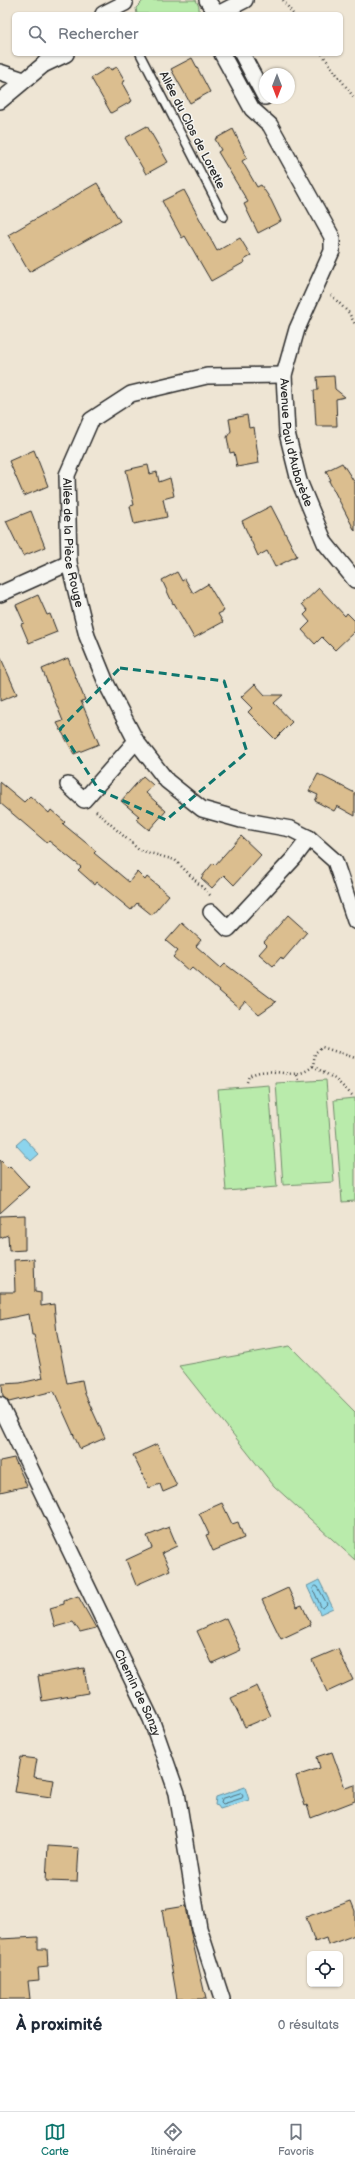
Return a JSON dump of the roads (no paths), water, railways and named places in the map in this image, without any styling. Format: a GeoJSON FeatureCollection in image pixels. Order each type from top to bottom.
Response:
{"type":"FeatureCollection","features":[{"type":"Feature","properties":{"kind":"street"},"geometry":{"type":"LineString","coordinates":[[207,0],[216,12]]}},
{"type":"Feature","properties":{"kind":"street"},"geometry":{"type":"LineString","coordinates":[[221,12],[245,0]]}},
{"type":"Feature","properties":{"kind":"street"},"geometry":{"type":"LineString","coordinates":[[109,12],[126,6]]}},
{"type":"Feature","properties":{"kind":"street"},"geometry":{"type":"LineString","coordinates":[[0,101],[42,66],[51,56]]}},
{"type":"Feature","properties":{"kind":"street"},"geometry":{"type":"LineString","coordinates":[[42,66],[62,56]]}},
{"type":"Feature","properties":{"kind":"street","name":"Avenue Paul d'Aubarède"},"geometry":{"type":"LineString","coordinates":[[223,56],[252,109],[270,125]]}},
{"type":"Feature","properties":{"kind":"street","name":"Avenue Paul d'Aubarède"},"geometry":{"type":"LineString","coordinates":[[243,56],[259,87]]}},
{"type":"Feature","properties":{"kind":"street"},"geometry":{"type":"LineString","coordinates":[[0,72],[24,80]]}},
{"type":"Feature","properties":{"kind":"street","name":"Avenue Paul d'Aubarède"},"geometry":{"type":"LineString","coordinates":[[266,104],[270,125],[332,237],[332,251],[297,329],[284,375],[287,434],[299,481],[325,543],[355,580]]}},
{"type":"Feature","properties":{"kind":"street","name":"Allée de la Pièce Rouge"},"geometry":{"type":"LineString","coordinates":[[284,375],[207,376],[131,394],[91,420],[67,475],[69,563],[86,636],[107,685],[136,742],[167,781],[202,809],[241,820],[291,829],[309,838],[335,861],[355,921]]}},
{"type":"Feature","properties":{"kind":"street"},"geometry":{"type":"LineString","coordinates":[[0,594],[69,563]]}},
{"type":"Feature","properties":{"kind":"street"},"geometry":{"type":"LineString","coordinates":[[68,785],[84,800],[136,742]]}},
{"type":"Feature","properties":{"kind":"street"},"geometry":{"type":"LineString","coordinates":[[211,912],[228,929],[294,858],[309,838]]}},
{"type":"Feature","properties":{"kind":"street","name":"Chemin de Sanzy"},"geometry":{"type":"LineString","coordinates":[[0,1405],[151,1719],[177,1793],[199,1928],[222,1999]]}},
{"type":"Feature","properties":{"kind":"lane","name":"Allée du Clos de Lorette"},"geometry":{"type":"LineString","coordinates":[[141,56],[224,217]]}},
{"type":"Feature","properties":{"kind":"water"},"geometry":{"type":"Polygon","coordinates":[[[24,1138],[39,1154],[31,1161],[16,1145],[24,1138]]]}},
{"type":"Feature","properties":{"kind":"water"},"geometry":{"type":"Polygon","coordinates":[[[319,1580],[333,1608],[320,1614],[307,1586],[319,1580]]]}},
{"type":"Feature","properties":{"kind":"water"},"geometry":{"type":"Polygon","coordinates":[[[245,1787],[249,1800],[220,1809],[215,1805],[216,1797],[245,1787]]]}}]}
